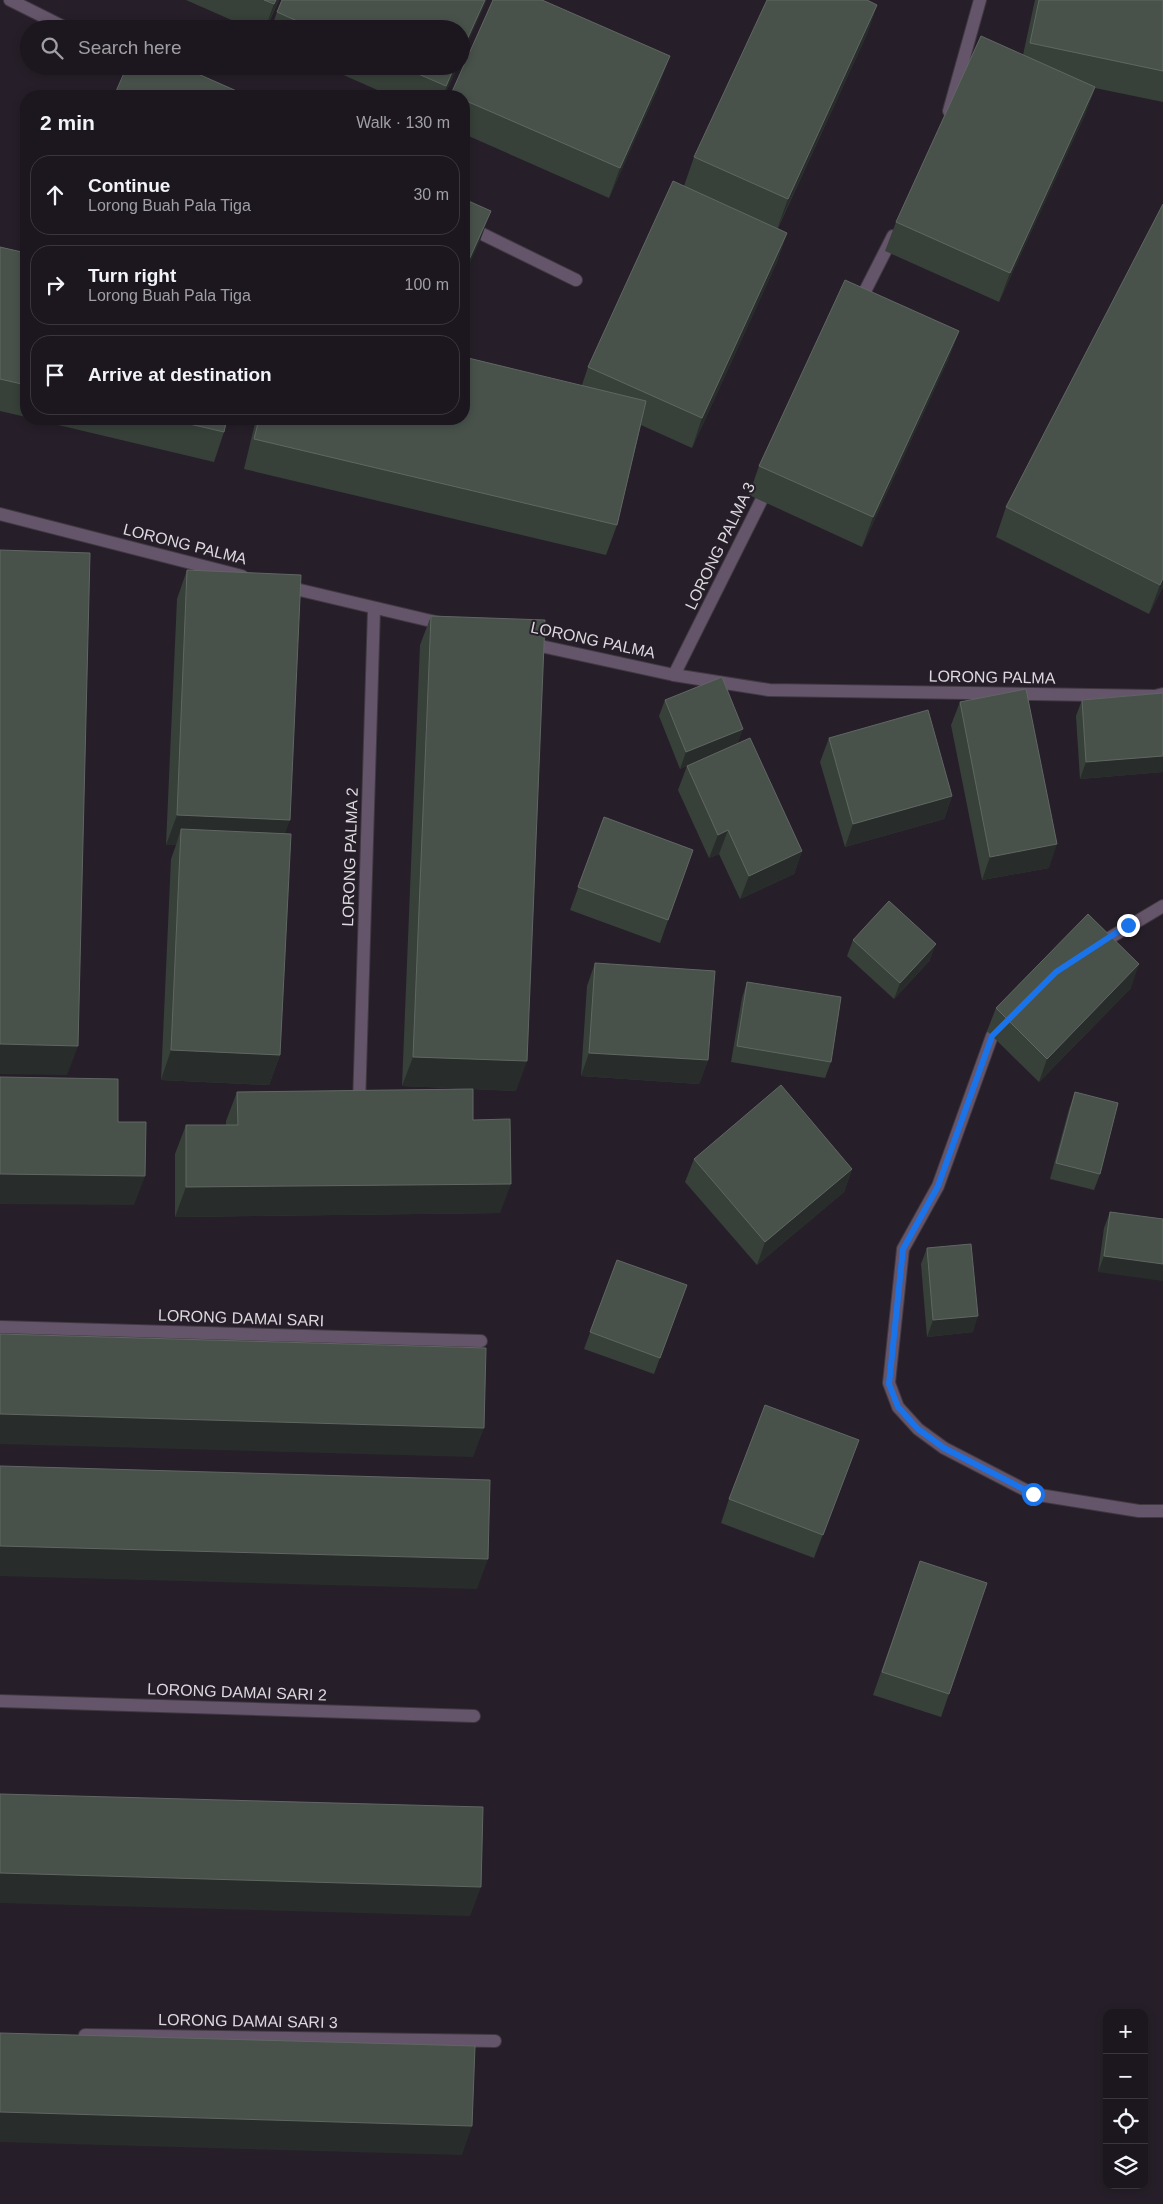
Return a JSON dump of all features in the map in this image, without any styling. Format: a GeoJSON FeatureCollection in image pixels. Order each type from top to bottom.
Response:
{"type":"FeatureCollection","features":[{"type":"Feature","properties":{"kind":"street"},"geometry":{"type":"LineString","coordinates":[[10,0],[50,20]]}},
{"type":"Feature","properties":{"kind":"street"},"geometry":{"type":"LineString","coordinates":[[944,128],[980,0]]}},
{"type":"Feature","properties":{"kind":"street"},"geometry":{"type":"LineString","coordinates":[[854,313],[898,225]]}},
{"type":"Feature","properties":{"kind":"street"},"geometry":{"type":"LineString","coordinates":[[470,228],[576,280]]}},
{"type":"Feature","properties":{"kind":"street","name":"LORONG PALMA 3"},"geometry":{"type":"LineString","coordinates":[[674,675],[775,472]]}},
{"type":"Feature","properties":{"kind":"street","name":"LORONG PALMA"},"geometry":{"type":"LineString","coordinates":[[0,514],[374,609],[452,626]]}},
{"type":"Feature","properties":{"kind":"street","name":"LORONG PALMA 2"},"geometry":{"type":"LineString","coordinates":[[359,1105],[374,609]]}},
{"type":"Feature","properties":{"kind":"street","name":"LORONG PALMA"},"geometry":{"type":"LineString","coordinates":[[510,639],[674,675],[769,690],[1155,696],[1163,694]]}},
{"type":"Feature","properties":{"kind":"street"},"geometry":{"type":"LineString","coordinates":[[1088,951],[1128,925],[1163,906]]}},
{"type":"Feature","properties":{"kind":"street"},"geometry":{"type":"LineString","coordinates":[[1011,1017],[992,1036],[938,1186],[903,1249],[889,1384],[898,1407],[918,1429],[944,1448],[1033,1494],[1139,1510],[1163,1511]]}},
{"type":"Feature","properties":{"kind":"street","name":"LORONG DAMAI SARI"},"geometry":{"type":"LineString","coordinates":[[0,1327],[481,1341]]}},
{"type":"Feature","properties":{"kind":"street","name":"LORONG DAMAI SARI 2"},"geometry":{"type":"LineString","coordinates":[[0,1701],[474,1716]]}},
{"type":"Feature","properties":{"kind":"street","name":"LORONG DAMAI SARI 3"},"geometry":{"type":"LineString","coordinates":[[69,2035],[495,2041]]}},
{"type":"Feature","properties":{"kind":"building"},"geometry":{"type":"Polygon","coordinates":[[[264,0],[276,0],[274,4],[264,0]]]}},
{"type":"Feature","properties":{"kind":"building"},"geometry":{"type":"Polygon","coordinates":[[[282,0],[485,0],[470,33],[470,20],[295,20],[277,12],[282,0]]]}},
{"type":"Feature","properties":{"kind":"building"},"geometry":{"type":"Polygon","coordinates":[[[493,0],[542,0],[670,56],[620,168],[470,103],[470,90],[453,90],[459,75],[470,75],[470,51],[493,0]]]}},
{"type":"Feature","properties":{"kind":"building"},"geometry":{"type":"Polygon","coordinates":[[[767,0],[867,0],[877,5],[788,199],[694,157],[767,0]]]}},
{"type":"Feature","properties":{"kind":"building"},"geometry":{"type":"Polygon","coordinates":[[[1039,0],[1163,0],[1163,71],[1030,43],[1039,0]]]}},
{"type":"Feature","properties":{"kind":"building"},"geometry":{"type":"Polygon","coordinates":[[[981,36],[1095,87],[1010,273],[896,222],[981,36]]]}},
{"type":"Feature","properties":{"kind":"building"},"geometry":{"type":"Polygon","coordinates":[[[123,75],[200,75],[234,90],[117,90],[123,75]]]}},
{"type":"Feature","properties":{"kind":"building"},"geometry":{"type":"Polygon","coordinates":[[[421,75],[451,75],[446,86],[421,75]]]}},
{"type":"Feature","properties":{"kind":"building"},"geometry":{"type":"Polygon","coordinates":[[[673,181],[787,233],[702,418],[588,367],[673,181]]]}},
{"type":"Feature","properties":{"kind":"building"},"geometry":{"type":"Polygon","coordinates":[[[470,202],[491,211],[470,258],[470,202]]]}},
{"type":"Feature","properties":{"kind":"building"},"geometry":{"type":"Polygon","coordinates":[[[1163,204],[1163,578],[1160,585],[1006,507],[1163,204]]]}},
{"type":"Feature","properties":{"kind":"building"},"geometry":{"type":"Polygon","coordinates":[[[0,247],[20,252],[20,384],[0,379],[0,247]]]}},
{"type":"Feature","properties":{"kind":"building"},"geometry":{"type":"Polygon","coordinates":[[[845,280],[959,331],[873,517],[759,466],[845,280]]]}},
{"type":"Feature","properties":{"kind":"building"},"geometry":{"type":"Polygon","coordinates":[[[470,358],[646,401],[617,525],[254,439],[258,425],[470,425],[470,358]]]}},
{"type":"Feature","properties":{"kind":"building"},"geometry":{"type":"Polygon","coordinates":[[[194,425],[226,425],[224,432],[194,425]]]}},
{"type":"Feature","properties":{"kind":"building"},"geometry":{"type":"Polygon","coordinates":[[[0,550],[90,553],[78,1046],[0,1044],[0,550]]]}},
{"type":"Feature","properties":{"kind":"building"},"geometry":{"type":"Polygon","coordinates":[[[187,570],[301,575],[290,820],[177,815],[187,570]]]}},
{"type":"Feature","properties":{"kind":"building"},"geometry":{"type":"Polygon","coordinates":[[[431,616],[545,620],[527,1061],[413,1057],[431,616]]]}},
{"type":"Feature","properties":{"kind":"building"},"geometry":{"type":"Polygon","coordinates":[[[722,677],[743,729],[686,752],[665,700],[722,677]]]}},
{"type":"Feature","properties":{"kind":"building"},"geometry":{"type":"Polygon","coordinates":[[[1026,689],[1057,844],[990,857],[960,702],[1026,689]]]}},
{"type":"Feature","properties":{"kind":"building"},"geometry":{"type":"Polygon","coordinates":[[[1163,693],[1163,756],[1086,762],[1082,700],[1163,693]]]}},
{"type":"Feature","properties":{"kind":"building"},"geometry":{"type":"Polygon","coordinates":[[[928,710],[952,796],[853,824],[829,738],[928,710]]]}},
{"type":"Feature","properties":{"kind":"building"},"geometry":{"type":"Polygon","coordinates":[[[750,738],[802,851],[749,876],[728,830],[718,835],[687,766],[750,738]]]}},
{"type":"Feature","properties":{"kind":"building"},"geometry":{"type":"Polygon","coordinates":[[[604,817],[693,850],[668,920],[578,887],[604,817]]]}},
{"type":"Feature","properties":{"kind":"building"},"geometry":{"type":"Polygon","coordinates":[[[181,829],[291,834],[280,1055],[171,1050],[181,829]]]}},
{"type":"Feature","properties":{"kind":"building"},"geometry":{"type":"Polygon","coordinates":[[[889,901],[936,944],[900,983],[853,940],[889,901]]]}},
{"type":"Feature","properties":{"kind":"building"},"geometry":{"type":"Polygon","coordinates":[[[1088,914],[1139,964],[1047,1059],[996,1008],[1088,914]]]}},
{"type":"Feature","properties":{"kind":"building"},"geometry":{"type":"Polygon","coordinates":[[[595,963],[715,971],[708,1060],[589,1053],[595,963]]]}},
{"type":"Feature","properties":{"kind":"building"},"geometry":{"type":"Polygon","coordinates":[[[747,982],[841,997],[831,1062],[737,1046],[747,982]]]}},
{"type":"Feature","properties":{"kind":"building"},"geometry":{"type":"Polygon","coordinates":[[[0,1077],[118,1079],[118,1122],[146,1122],[145,1176],[0,1174],[0,1077]]]}},
{"type":"Feature","properties":{"kind":"building"},"geometry":{"type":"Polygon","coordinates":[[[781,1085],[852,1169],[765,1242],[694,1159],[781,1085]]]}},
{"type":"Feature","properties":{"kind":"building"},"geometry":{"type":"Polygon","coordinates":[[[473,1089],[473,1120],[510,1119],[511,1184],[186,1187],[186,1125],[238,1125],[237,1092],[473,1089]]]}},
{"type":"Feature","properties":{"kind":"building"},"geometry":{"type":"Polygon","coordinates":[[[1075,1092],[1118,1103],[1100,1174],[1056,1163],[1075,1092]]]}},
{"type":"Feature","properties":{"kind":"building"},"geometry":{"type":"Polygon","coordinates":[[[1110,1212],[1163,1219],[1163,1264],[1104,1256],[1110,1212]]]}},
{"type":"Feature","properties":{"kind":"building"},"geometry":{"type":"Polygon","coordinates":[[[971,1244],[978,1316],[933,1320],[927,1248],[971,1244]]]}},
{"type":"Feature","properties":{"kind":"building"},"geometry":{"type":"Polygon","coordinates":[[[617,1260],[687,1285],[660,1358],[590,1332],[617,1260]]]}},
{"type":"Feature","properties":{"kind":"building"},"geometry":{"type":"Polygon","coordinates":[[[0,1334],[486,1348],[484,1428],[0,1414],[0,1334]]]}},
{"type":"Feature","properties":{"kind":"building"},"geometry":{"type":"Polygon","coordinates":[[[765,1405],[859,1440],[823,1535],[729,1499],[765,1405]]]}},
{"type":"Feature","properties":{"kind":"building"},"geometry":{"type":"Polygon","coordinates":[[[0,1466],[490,1480],[488,1559],[0,1546],[0,1466]]]}},
{"type":"Feature","properties":{"kind":"building"},"geometry":{"type":"Polygon","coordinates":[[[920,1561],[987,1583],[949,1694],[882,1672],[920,1561]]]}},
{"type":"Feature","properties":{"kind":"building"},"geometry":{"type":"Polygon","coordinates":[[[0,1794],[483,1807],[481,1887],[0,1873],[0,1794]]]}},
{"type":"Feature","properties":{"kind":"building"},"geometry":{"type":"Polygon","coordinates":[[[0,2033],[475,2046],[472,2126],[0,2112],[0,2033]]]}},
{"type":"Feature","properties":{"kind":"route"},"geometry":{"type":"LineString","coordinates":[[1033,1494],[944,1448],[918,1429],[898,1407],[889,1384],[903,1249],[938,1186],[992,1036],[1056,972],[1128,925]]}}]}
